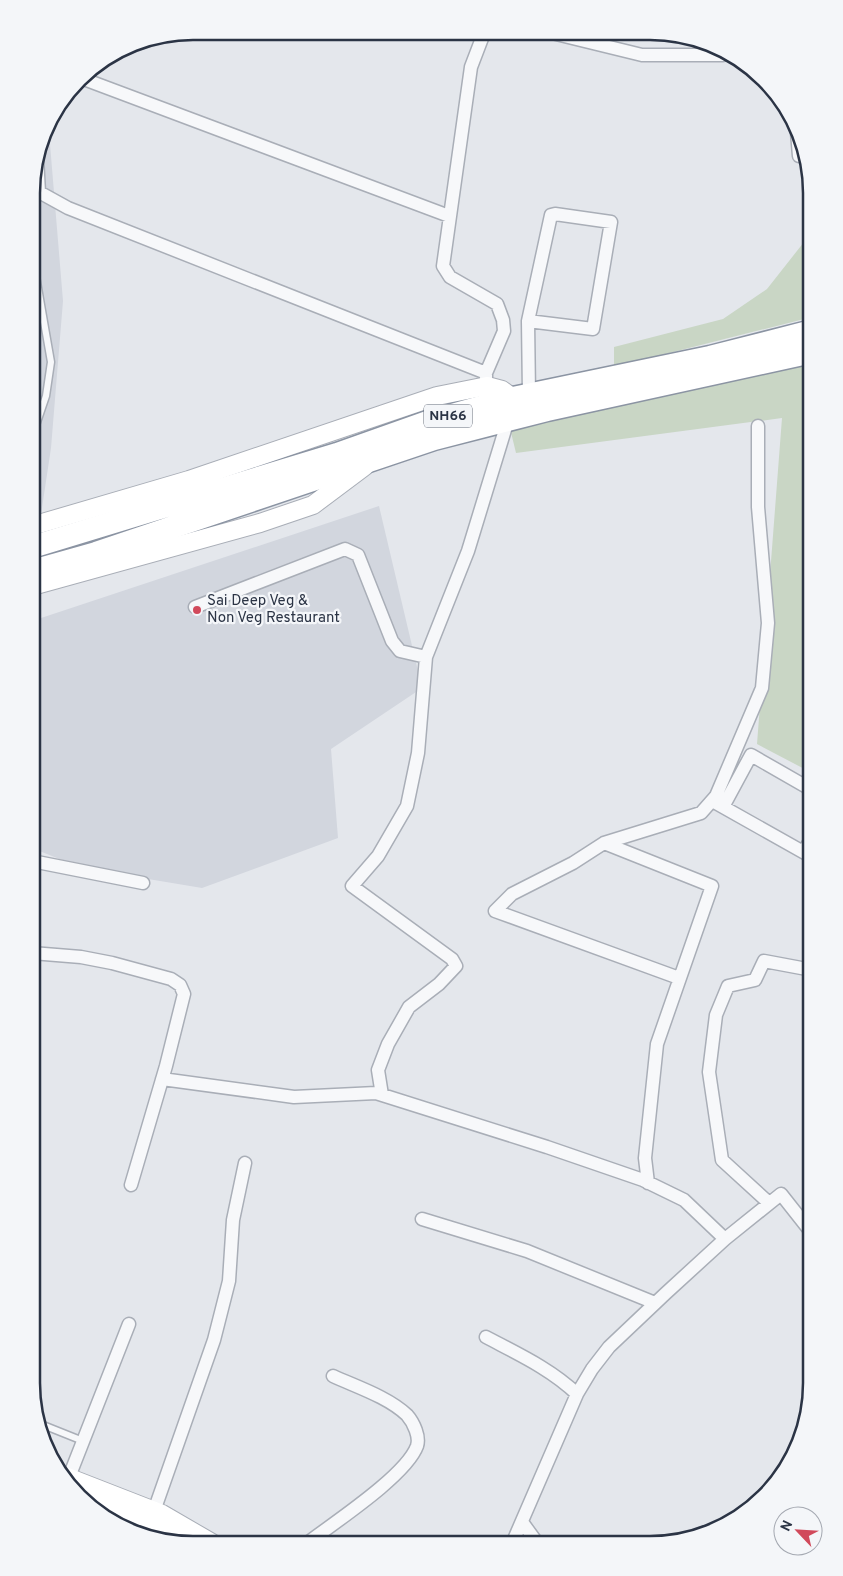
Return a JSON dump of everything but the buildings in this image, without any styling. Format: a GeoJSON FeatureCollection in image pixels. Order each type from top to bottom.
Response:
{"type":"FeatureCollection","features":[{"type":"Feature","properties":{"kind":"highway","name":"NH66"},"geometry":{"type":"LineString","coordinates":[[40,545],[337,454],[430,421],[521,396],[710,357],[803,333]]}},
{"type":"Feature","properties":{"kind":"highway","name":"NH66"},"geometry":{"type":"LineString","coordinates":[[40,569],[96,553],[434,439],[508,420],[803,354]]}},
{"type":"Feature","properties":{"kind":"street"},"geometry":{"type":"LineString","coordinates":[[481,40],[471,67],[443,266],[450,277],[497,304],[503,320],[504,330],[486,380]]}},
{"type":"Feature","properties":{"kind":"street"},"geometry":{"type":"LineString","coordinates":[[578,40],[642,55],[716,55]]}},
{"type":"Feature","properties":{"kind":"street"},"geometry":{"type":"LineString","coordinates":[[89,81],[449,216]]}},
{"type":"Feature","properties":{"kind":"street"},"geometry":{"type":"LineString","coordinates":[[40,193],[68,208],[486,380],[502,390],[521,396],[528,321],[551,215],[611,222],[593,330],[528,321]]}},
{"type":"Feature","properties":{"kind":"street"},"geometry":{"type":"LineString","coordinates":[[40,524],[190,480],[486,380]]}},
{"type":"Feature","properties":{"kind":"street"},"geometry":{"type":"LineString","coordinates":[[382,1095],[378,1070],[388,1044],[409,1007],[440,984],[456,966],[452,959],[352,886],[378,856],[407,806],[418,753],[426,657],[468,551],[508,420]]}},
{"type":"Feature","properties":{"kind":"street"},"geometry":{"type":"LineString","coordinates":[[717,804],[716,796],[762,688],[768,623],[758,507],[758,426]]}},
{"type":"Feature","properties":{"kind":"street"},"geometry":{"type":"LineString","coordinates":[[40,584],[260,523],[313,505],[376,459]]}},
{"type":"Feature","properties":{"kind":"street"},"geometry":{"type":"LineString","coordinates":[[195,607],[345,549],[358,555],[392,641],[400,651],[426,657]]}},
{"type":"Feature","properties":{"kind":"street"},"geometry":{"type":"LineString","coordinates":[[678,978],[495,911],[512,894],[573,863],[604,843],[701,813],[717,804],[751,755],[803,785]]}},
{"type":"Feature","properties":{"kind":"street"},"geometry":{"type":"LineString","coordinates":[[717,804],[803,853]]}},
{"type":"Feature","properties":{"kind":"street"},"geometry":{"type":"LineString","coordinates":[[604,843],[712,886],[678,978],[658,1044],[644,1158],[648,1183]]}},
{"type":"Feature","properties":{"kind":"street"},"geometry":{"type":"LineString","coordinates":[[40,862],[143,883]]}},
{"type":"Feature","properties":{"kind":"street"},"geometry":{"type":"LineString","coordinates":[[40,954],[81,957],[112,963],[171,979],[180,985],[184,994],[162,1079],[131,1185]]}},
{"type":"Feature","properties":{"kind":"street"},"geometry":{"type":"LineString","coordinates":[[769,1203],[722,1160],[709,1072],[716,1014],[728,986],[755,980],[764,961],[803,968]]}},
{"type":"Feature","properties":{"kind":"street"},"geometry":{"type":"LineString","coordinates":[[162,1079],[294,1097],[345,1093],[382,1095],[547,1147],[648,1183],[684,1200],[725,1239]]}},
{"type":"Feature","properties":{"kind":"street"},"geometry":{"type":"LineString","coordinates":[[154,1511],[216,1331],[229,1281],[233,1220],[245,1162]]}},
{"type":"Feature","properties":{"kind":"street"},"geometry":{"type":"LineString","coordinates":[[516,1536],[577,1394],[592,1369],[609,1347],[725,1239],[781,1194],[803,1222]]}},
{"type":"Feature","properties":{"kind":"street"},"geometry":{"type":"LineString","coordinates":[[422,1218],[527,1251],[655,1303]]}},
{"type":"Feature","properties":{"kind":"street"},"geometry":{"type":"LineString","coordinates":[[70,1473],[129,1324]]}},
{"type":"Feature","properties":{"kind":"street"},"geometry":{"type":"LineString","coordinates":[[486,1337],[547,1370],[562,1380],[577,1394]]}},
{"type":"Feature","properties":{"kind":"street"},"geometry":{"type":"LineString","coordinates":[[317,1536],[382,1487],[416,1449],[419,1440],[409,1417],[397,1407],[333,1376]]}},
{"type":"Feature","properties":{"kind":"street"},"geometry":{"type":"LineString","coordinates":[[75,1480],[154,1511],[198,1536]]}},
{"type":"Feature","properties":{"kind":"street"},"geometry":{"type":"LineString","coordinates":[[121,1517],[162,1533]]}},
{"type":"Feature","properties":{"kind":"street"},"geometry":{"type":"LineString","coordinates":[[522,1522],[532,1536]]}},
{"type":"Feature","properties":{"kind":"lane"},"geometry":{"type":"LineString","coordinates":[[40,303],[51,362],[46,396],[40,414]]}},
{"type":"Feature","properties":{"kind":"lane"},"geometry":{"type":"LineString","coordinates":[[47,1428],[83,1442]]}},
{"type":"Feature","properties":{"kind":"shaded area"},"geometry":{"type":"Polygon","coordinates":[[[50,140],[63,301],[51,448],[40,521],[40,193],[41,173],[50,140]]]}},
{"type":"Feature","properties":{"kind":"shaded area"},"geometry":{"type":"Polygon","coordinates":[[[379,506],[422,688],[331,749],[338,838],[202,888],[82,868],[40,851],[40,618],[379,506]]]}},
{"type":"Feature","properties":{"kind":"green space"},"geometry":{"type":"Polygon","coordinates":[[[803,243],[803,319],[614,367],[614,347],[723,319],[767,289],[803,243]]]}},
{"type":"Feature","properties":{"kind":"green space"},"geometry":{"type":"Polygon","coordinates":[[[803,353],[803,768],[757,744],[782,418],[516,453],[508,420],[803,353]]]}},
{"type":"Feature","properties":{"kind":"place","name":"Sai Deep Veg & Non Veg Restaurant"},"geometry":{"type":"Point","coordinates":[197,610]}}]}
